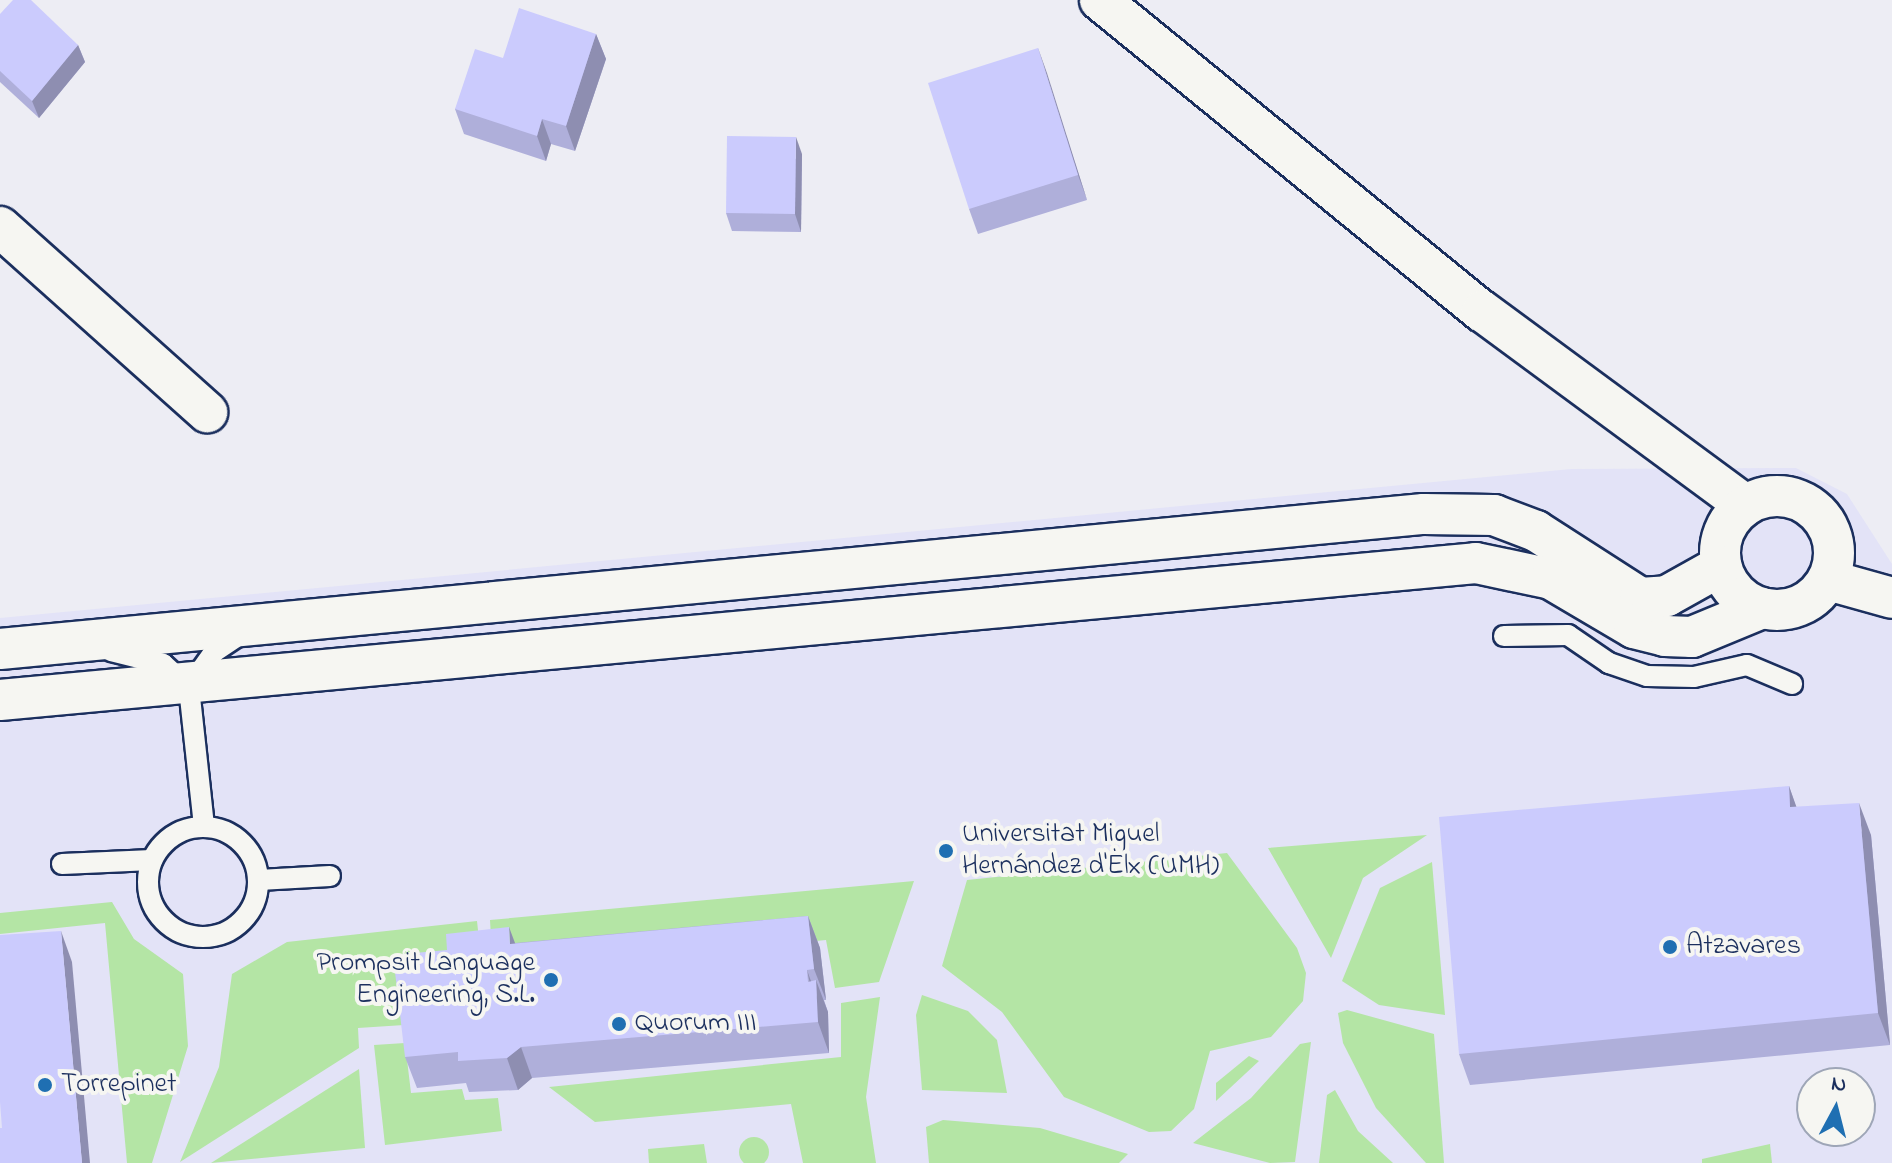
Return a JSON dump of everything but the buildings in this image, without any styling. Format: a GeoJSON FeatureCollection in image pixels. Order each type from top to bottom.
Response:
{"type":"FeatureCollection","features":[{"type":"Feature","properties":{"kind":"street"},"geometry":{"type":"LineString","coordinates":[[1100,0],[1482,311],[1745,505]]}},
{"type":"Feature","properties":{"kind":"street"},"geometry":{"type":"LineString","coordinates":[[0,227],[207,412]]}},
{"type":"Feature","properties":{"kind":"street"},"geometry":{"type":"LineString","coordinates":[[0,700],[189,687],[1476,563],[1551,579],[1634,628],[1665,636],[1692,637],[1762,608],[1800,606],[1828,580],[1833,542],[1815,511],[1781,496],[1745,505],[1724,532],[1721,566],[1743,599],[1762,608]]}},
{"type":"Feature","properties":{"kind":"street"},"geometry":{"type":"LineString","coordinates":[[0,649],[1424,514],[1494,515],[1536,531],[1640,598],[1667,596],[1721,566]]}},
{"type":"Feature","properties":{"kind":"street"},"geometry":{"type":"LineString","coordinates":[[1828,580],[1892,598]]}},
{"type":"Feature","properties":{"kind":"lane"},"geometry":{"type":"LineString","coordinates":[[204,826],[189,687],[214,652],[254,625]]}},
{"type":"Feature","properties":{"kind":"lane"},"geometry":{"type":"LineString","coordinates":[[1504,636],[1568,635],[1609,663],[1647,676],[1694,677],[1747,665],[1792,684]]}},
{"type":"Feature","properties":{"kind":"lane"},"geometry":{"type":"LineString","coordinates":[[63,643],[163,664],[189,687]]}},
{"type":"Feature","properties":{"kind":"lane"},"geometry":{"type":"LineString","coordinates":[[204,826],[236,837],[259,880],[241,922],[197,937],[155,910],[152,860],[173,835],[204,826]]}},
{"type":"Feature","properties":{"kind":"lane"},"geometry":{"type":"LineString","coordinates":[[62,864],[152,860]]}},
{"type":"Feature","properties":{"kind":"lane"},"geometry":{"type":"LineString","coordinates":[[259,880],[330,876]]}},
{"type":"Feature","properties":{"kind":"shaded area","name":"Universitat Miguel Hernández d'Elx (UMH)"},"geometry":{"type":"Polygon","coordinates":[[[1796,468],[1847,494],[1892,564],[1892,1163],[0,1163],[0,618],[1571,469],[1796,468]]]}},
{"type":"Feature","properties":{"kind":"green space"},"geometry":{"type":"Polygon","coordinates":[[[1427,835],[1363,878],[1331,958],[1268,848],[1427,835]]]}},
{"type":"Feature","properties":{"kind":"green space"},"geometry":{"type":"Polygon","coordinates":[[[1227,853],[1297,948],[1306,973],[1303,1001],[1271,1037],[1210,1051],[1194,1109],[1171,1131],[1149,1132],[1064,1097],[1002,1012],[942,966],[967,880],[1227,853]]]}},
{"type":"Feature","properties":{"kind":"green space"},"geometry":{"type":"Polygon","coordinates":[[[1432,862],[1445,1015],[1379,1005],[1342,981],[1380,888],[1432,862]]]}},
{"type":"Feature","properties":{"kind":"green space"},"geometry":{"type":"Polygon","coordinates":[[[914,881],[879,982],[835,988],[826,940],[525,969],[492,955],[490,920],[914,881]]]}},
{"type":"Feature","properties":{"kind":"green space"},"geometry":{"type":"Polygon","coordinates":[[[112,902],[134,939],[183,974],[188,1046],[152,1163],[127,1163],[105,923],[0,934],[0,913],[112,902]]]}},
{"type":"Feature","properties":{"kind":"green space"},"geometry":{"type":"Polygon","coordinates":[[[477,921],[481,958],[404,1025],[358,1028],[359,1048],[180,1162],[219,1067],[232,974],[287,942],[477,921]]]}},
{"type":"Feature","properties":{"kind":"green space"},"geometry":{"type":"Polygon","coordinates":[[[922,995],[968,1011],[997,1040],[1007,1093],[922,1090],[916,1015],[922,995]]]}},
{"type":"Feature","properties":{"kind":"green space"},"geometry":{"type":"Polygon","coordinates":[[[880,997],[866,1097],[876,1163],[803,1163],[791,1104],[595,1122],[549,1087],[841,1057],[841,1003],[880,997]]]}},
{"type":"Feature","properties":{"kind":"green space"},"geometry":{"type":"Polygon","coordinates":[[[1347,1010],[1434,1034],[1444,1163],[1426,1163],[1376,1108],[1343,1043],[1338,1013],[1347,1010]]]}},
{"type":"Feature","properties":{"kind":"green space"},"geometry":{"type":"Polygon","coordinates":[[[1311,1042],[1295,1162],[1270,1163],[1193,1143],[1251,1098],[1300,1044],[1311,1042]]]}},
{"type":"Feature","properties":{"kind":"green space"},"geometry":{"type":"Polygon","coordinates":[[[405,1043],[411,1093],[462,1089],[465,1100],[498,1098],[502,1131],[385,1145],[374,1045],[405,1043]]]}},
{"type":"Feature","properties":{"kind":"green space"},"geometry":{"type":"Polygon","coordinates":[[[1249,1056],[1259,1061],[1216,1101],[1216,1083],[1249,1056]]]}},
{"type":"Feature","properties":{"kind":"green space"},"geometry":{"type":"Polygon","coordinates":[[[359,1069],[365,1148],[211,1163],[359,1069]]]}},
{"type":"Feature","properties":{"kind":"green space"},"geometry":{"type":"Polygon","coordinates":[[[1335,1090],[1358,1131],[1393,1163],[1319,1163],[1327,1095],[1335,1090]]]}},
{"type":"Feature","properties":{"kind":"green space"},"geometry":{"type":"Polygon","coordinates":[[[943,1120],[1040,1128],[1128,1154],[1119,1163],[929,1163],[926,1127],[943,1120]]]}},
{"type":"Feature","properties":{"kind":"green space"},"geometry":{"type":"Polygon","coordinates":[[[754,1137],[765,1141],[769,1152],[765,1163],[754,1167],[743,1163],[739,1152],[743,1141],[754,1137]]]}},
{"type":"Feature","properties":{"kind":"green space"},"geometry":{"type":"Polygon","coordinates":[[[704,1144],[707,1163],[649,1163],[648,1149],[704,1144]]]}},
{"type":"Feature","properties":{"kind":"green space"},"geometry":{"type":"Polygon","coordinates":[[[1770,1144],[1772,1163],[1702,1163],[1702,1159],[1770,1144]]]}},
{"type":"Feature","properties":{"kind":"place","name":"Universitat Miguel Hernández d'Elx (UMH)"},"geometry":{"type":"Point","coordinates":[946,851]}},
{"type":"Feature","properties":{"kind":"place","name":"Atzavares"},"geometry":{"type":"Point","coordinates":[1670,947]}},
{"type":"Feature","properties":{"kind":"place","name":"Prompsit Language Engineering, S.L."},"geometry":{"type":"Point","coordinates":[551,980]}},
{"type":"Feature","properties":{"kind":"place","name":"Quorum III"},"geometry":{"type":"Point","coordinates":[619,1024]}},
{"type":"Feature","properties":{"kind":"place","name":"Torrepinet"},"geometry":{"type":"Point","coordinates":[45,1085]}}]}
